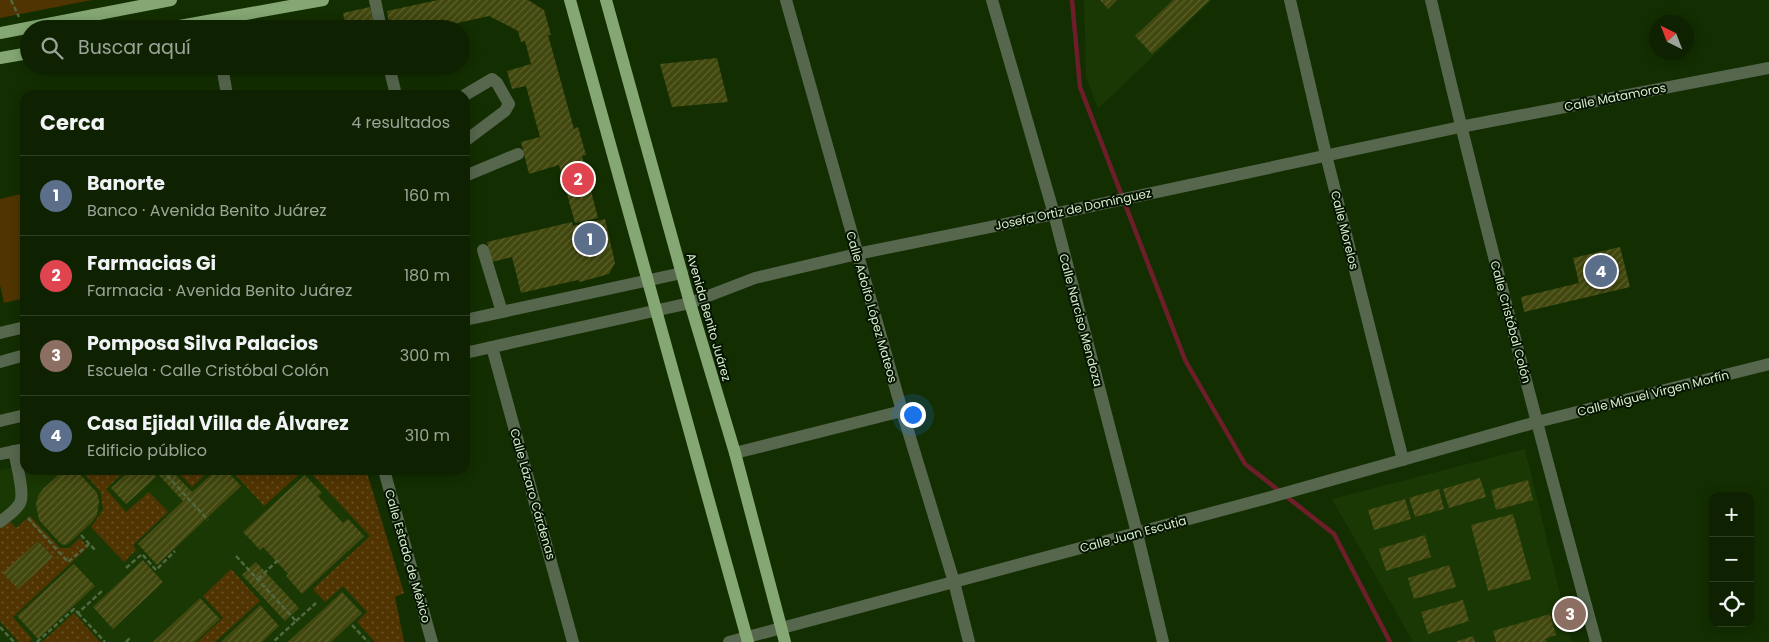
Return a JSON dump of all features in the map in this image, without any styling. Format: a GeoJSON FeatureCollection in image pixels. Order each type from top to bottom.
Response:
{"type":"FeatureCollection","features":[{"type":"Feature","properties":{"kind":"main road"},"geometry":{"type":"LineString","coordinates":[[68,20],[171,0]]}},
{"type":"Feature","properties":{"kind":"main road"},"geometry":{"type":"LineString","coordinates":[[235,20],[322,0]]}},
{"type":"Feature","properties":{"kind":"main road"},"geometry":{"type":"LineString","coordinates":[[560,0],[574,15]]}},
{"type":"Feature","properties":{"kind":"main road"},"geometry":{"type":"LineString","coordinates":[[570,0],[748,640]]}},
{"type":"Feature","properties":{"kind":"main road","name":"Avenida Benito Juárez"},"geometry":{"type":"LineString","coordinates":[[606,0],[690,303],[734,453],[785,642]]}},
{"type":"Feature","properties":{"kind":"main road"},"geometry":{"type":"LineString","coordinates":[[611,14],[612,0]]}},
{"type":"Feature","properties":{"kind":"main road"},"geometry":{"type":"LineString","coordinates":[[94,15],[95,20]]}},
{"type":"Feature","properties":{"kind":"main road"},"geometry":{"type":"LineString","coordinates":[[0,33],[20,29]]}},
{"type":"Feature","properties":{"kind":"main road"},"geometry":{"type":"LineString","coordinates":[[0,58],[20,55]]}},
{"type":"Feature","properties":{"kind":"street"},"geometry":{"type":"LineString","coordinates":[[375,0],[379,20]]}},
{"type":"Feature","properties":{"kind":"street","name":"Calle Adolfo López Mateos"},"geometry":{"type":"LineString","coordinates":[[786,0],[902,411],[954,582],[969,642]]}},
{"type":"Feature","properties":{"kind":"street","name":"Calle Narciso Mendoza"},"geometry":{"type":"LineString","coordinates":[[992,0],[1054,214],[1137,533],[1163,642]]}},
{"type":"Feature","properties":{"kind":"street","name":"Calle Morelos"},"geometry":{"type":"LineString","coordinates":[[1290,0],[1326,155],[1403,460]]}},
{"type":"Feature","properties":{"kind":"street","name":"Calle Cristóbal Colón"},"geometry":{"type":"LineString","coordinates":[[1431,0],[1460,127],[1596,642]]}},
{"type":"Feature","properties":{"kind":"street","name":"Calle Matamoros"},"geometry":{"type":"LineString","coordinates":[[1460,127],[1769,68]]}},
{"type":"Feature","properties":{"kind":"street"},"geometry":{"type":"LineString","coordinates":[[224,75],[226,90]]}},
{"type":"Feature","properties":{"kind":"street"},"geometry":{"type":"LineString","coordinates":[[391,75],[395,90]]}},
{"type":"Feature","properties":{"kind":"street"},"geometry":{"type":"LineString","coordinates":[[470,92],[492,79],[497,82],[509,104],[504,111],[470,137]]}},
{"type":"Feature","properties":{"kind":"street","name":"Josefa Ortiz de Domínguez"},"geometry":{"type":"LineString","coordinates":[[470,352],[690,303],[754,278],[857,254],[1460,127]]}},
{"type":"Feature","properties":{"kind":"street"},"geometry":{"type":"LineString","coordinates":[[470,174],[518,154]]}},
{"type":"Feature","properties":{"kind":"street"},"geometry":{"type":"LineString","coordinates":[[483,250],[502,312]]}},
{"type":"Feature","properties":{"kind":"street"},"geometry":{"type":"LineString","coordinates":[[470,319],[682,273]]}},
{"type":"Feature","properties":{"kind":"street"},"geometry":{"type":"LineString","coordinates":[[0,333],[20,328]]}},
{"type":"Feature","properties":{"kind":"street","name":"Calle Lázaro Cárdenas"},"geometry":{"type":"LineString","coordinates":[[492,347],[574,642]]}},
{"type":"Feature","properties":{"kind":"street"},"geometry":{"type":"LineString","coordinates":[[0,362],[20,356]]}},
{"type":"Feature","properties":{"kind":"street","name":"Calle Miguel Virgen Morfín"},"geometry":{"type":"LineString","coordinates":[[1537,422],[1769,364]]}},
{"type":"Feature","properties":{"kind":"street"},"geometry":{"type":"LineString","coordinates":[[734,453],[902,411]]}},
{"type":"Feature","properties":{"kind":"street"},"geometry":{"type":"LineString","coordinates":[[0,421],[20,417]]}},
{"type":"Feature","properties":{"kind":"street","name":"Calle Juan Escutia"},"geometry":{"type":"LineString","coordinates":[[729,642],[748,640],[781,628],[1271,497],[1537,422]]}},
{"type":"Feature","properties":{"kind":"street"},"geometry":{"type":"LineString","coordinates":[[0,454],[20,450]]}},
{"type":"Feature","properties":{"kind":"street"},"geometry":{"type":"LineString","coordinates":[[0,522],[22,501],[21,475]]}},
{"type":"Feature","properties":{"kind":"street","name":"Calle Estado de México"},"geometry":{"type":"LineString","coordinates":[[385,475],[432,642]]}},
{"type":"Feature","properties":{"kind":"path"},"geometry":{"type":"LineString","coordinates":[[11,0],[20,19]]}},
{"type":"Feature","properties":{"kind":"path"},"geometry":{"type":"LineString","coordinates":[[167,475],[208,520]]}},
{"type":"Feature","properties":{"kind":"path"},"geometry":{"type":"LineString","coordinates":[[28,518],[68,562],[89,544]]}},
{"type":"Feature","properties":{"kind":"path"},"geometry":{"type":"LineString","coordinates":[[81,535],[95,550]]}},
{"type":"Feature","properties":{"kind":"path"},"geometry":{"type":"LineString","coordinates":[[126,568],[142,554],[156,570],[175,551]]}},
{"type":"Feature","properties":{"kind":"path"},"geometry":{"type":"LineString","coordinates":[[236,556],[296,621]]}},
{"type":"Feature","properties":{"kind":"path"},"geometry":{"type":"LineString","coordinates":[[258,579],[278,560]]}},
{"type":"Feature","properties":{"kind":"path"},"geometry":{"type":"LineString","coordinates":[[78,613],[102,591]]}},
{"type":"Feature","properties":{"kind":"path"},"geometry":{"type":"LineString","coordinates":[[273,642],[316,603]]}},
{"type":"Feature","properties":{"kind":"path"},"geometry":{"type":"LineString","coordinates":[[37,642],[74,609],[105,642]]}},
{"type":"Feature","properties":{"kind":"path"},"geometry":{"type":"LineString","coordinates":[[352,625],[368,642]]}},
{"type":"Feature","properties":{"kind":"path"},"geometry":{"type":"LineString","coordinates":[[0,627],[14,642]]}},
{"type":"Feature","properties":{"kind":"path"},"geometry":{"type":"LineString","coordinates":[[126,642],[131,637]]}},
{"type":"Feature","properties":{"kind":"shaded area"},"geometry":{"type":"Polygon","coordinates":[[[0,0],[92,0],[0,18],[0,0]]]}},
{"type":"Feature","properties":{"kind":"shaded area"},"geometry":{"type":"Polygon","coordinates":[[[1084,0],[1212,0],[1098,109],[1086,77],[1084,0]]]}},
{"type":"Feature","properties":{"kind":"shaded area"},"geometry":{"type":"Polygon","coordinates":[[[20,194],[20,299],[4,303],[0,285],[0,199],[20,194]]]}},
{"type":"Feature","properties":{"kind":"shaded area"},"geometry":{"type":"Polygon","coordinates":[[[1525,449],[1572,642],[1413,642],[1332,499],[1525,449]]]}},
{"type":"Feature","properties":{"kind":"shaded area"},"geometry":{"type":"Polygon","coordinates":[[[20,466],[20,475],[368,475],[404,593],[395,597],[404,642],[0,642],[0,470],[20,466]]]}},
{"type":"Feature","properties":{"kind":"shaded area"},"geometry":{"type":"Polygon","coordinates":[[[86,475],[121,475],[106,489],[126,512],[149,492],[168,512],[133,545],[136,550],[124,562],[91,527],[103,510],[101,492],[86,475]]]}},
{"type":"Feature","properties":{"kind":"shaded area"},"geometry":{"type":"Polygon","coordinates":[[[181,475],[205,475],[192,487],[181,475]]]}},
{"type":"Feature","properties":{"kind":"shaded area"},"geometry":{"type":"Polygon","coordinates":[[[236,475],[298,475],[264,506],[236,475]]]}},
{"type":"Feature","properties":{"kind":"shaded area"},"geometry":{"type":"Polygon","coordinates":[[[313,475],[368,475],[404,593],[395,597],[404,642],[375,642],[357,622],[367,612],[343,586],[325,602],[313,589],[370,536],[313,475]]]}},
{"type":"Feature","properties":{"kind":"shaded area"},"geometry":{"type":"Polygon","coordinates":[[[30,516],[60,548],[69,548],[80,538],[88,547],[13,617],[32,639],[29,642],[19,642],[0,621],[0,526],[8,519],[16,528],[30,516]]]}},
{"type":"Feature","properties":{"kind":"shaded area"},"geometry":{"type":"Polygon","coordinates":[[[231,569],[260,601],[215,642],[197,642],[223,618],[203,596],[231,569]]]}},
{"type":"Feature","properties":{"kind":"shaded area"},"geometry":{"type":"Polygon","coordinates":[[[74,613],[100,642],[42,642],[74,613]]]}},
{"type":"Feature","properties":{"kind":"building"},"geometry":{"type":"Polygon","coordinates":[[[438,0],[528,0],[544,10],[551,35],[548,35],[574,129],[578,127],[586,155],[582,156],[598,218],[575,223],[559,165],[529,174],[521,142],[540,137],[526,86],[512,89],[507,71],[531,64],[525,41],[521,42],[518,31],[489,16],[470,20],[388,20],[387,11],[438,0]]]}},
{"type":"Feature","properties":{"kind":"building"},"geometry":{"type":"Polygon","coordinates":[[[1100,0],[1117,0],[1108,9],[1100,0]]]}},
{"type":"Feature","properties":{"kind":"building"},"geometry":{"type":"Polygon","coordinates":[[[1173,0],[1210,0],[1152,54],[1135,36],[1173,0]]]}},
{"type":"Feature","properties":{"kind":"building"},"geometry":{"type":"Polygon","coordinates":[[[370,7],[373,20],[344,20],[343,13],[370,7]]]}},
{"type":"Feature","properties":{"kind":"building"},"geometry":{"type":"Polygon","coordinates":[[[717,58],[728,102],[672,107],[660,64],[717,58]]]}},
{"type":"Feature","properties":{"kind":"building"},"geometry":{"type":"Polygon","coordinates":[[[605,219],[615,263],[609,274],[580,282],[578,280],[521,293],[512,257],[492,262],[487,242],[572,222],[573,226],[605,219]]]}},
{"type":"Feature","properties":{"kind":"building"},"geometry":{"type":"Polygon","coordinates":[[[1620,247],[1630,287],[1524,312],[1521,297],[1579,283],[1573,258],[1620,247]]]}},
{"type":"Feature","properties":{"kind":"building"},"geometry":{"type":"Polygon","coordinates":[[[58,475],[81,475],[97,493],[99,501],[97,515],[92,522],[65,545],[61,544],[39,520],[36,504],[38,496],[58,475]]]}},
{"type":"Feature","properties":{"kind":"building"},"geometry":{"type":"Polygon","coordinates":[[[125,475],[154,475],[156,477],[126,504],[111,488],[125,475]]]}},
{"type":"Feature","properties":{"kind":"building"},"geometry":{"type":"Polygon","coordinates":[[[159,475],[176,475],[192,492],[211,475],[231,475],[241,486],[157,565],[138,544],[183,501],[159,475]]]}},
{"type":"Feature","properties":{"kind":"building"},"geometry":{"type":"Polygon","coordinates":[[[305,475],[322,493],[318,496],[343,523],[348,519],[364,536],[302,594],[286,576],[288,574],[263,547],[260,550],[243,532],[305,475]]]}},
{"type":"Feature","properties":{"kind":"building"},"geometry":{"type":"Polygon","coordinates":[[[1480,478],[1486,497],[1449,508],[1443,489],[1480,478]]]}},
{"type":"Feature","properties":{"kind":"building"},"geometry":{"type":"Polygon","coordinates":[[[1528,480],[1533,500],[1496,510],[1491,490],[1528,480]]]}},
{"type":"Feature","properties":{"kind":"building"},"geometry":{"type":"Polygon","coordinates":[[[1439,489],[1444,509],[1415,517],[1409,498],[1439,489]]]}},
{"type":"Feature","properties":{"kind":"building"},"geometry":{"type":"Polygon","coordinates":[[[1405,499],[1411,519],[1374,530],[1368,510],[1405,499]]]}},
{"type":"Feature","properties":{"kind":"building"},"geometry":{"type":"Polygon","coordinates":[[[1513,514],[1531,579],[1488,591],[1471,525],[1513,514]]]}},
{"type":"Feature","properties":{"kind":"building"},"geometry":{"type":"Polygon","coordinates":[[[1425,535],[1431,557],[1386,571],[1379,549],[1425,535]]]}},
{"type":"Feature","properties":{"kind":"building"},"geometry":{"type":"Polygon","coordinates":[[[38,541],[53,557],[18,589],[3,573],[38,541]]]}},
{"type":"Feature","properties":{"kind":"building"},"geometry":{"type":"Polygon","coordinates":[[[143,560],[163,582],[113,629],[93,607],[143,560]]]}},
{"type":"Feature","properties":{"kind":"building"},"geometry":{"type":"Polygon","coordinates":[[[256,562],[299,608],[285,621],[242,575],[256,562]]]}},
{"type":"Feature","properties":{"kind":"building"},"geometry":{"type":"Polygon","coordinates":[[[74,564],[95,586],[38,639],[17,616],[74,564]]]}},
{"type":"Feature","properties":{"kind":"building"},"geometry":{"type":"Polygon","coordinates":[[[1449,565],[1456,587],[1414,599],[1408,578],[1449,565]]]}},
{"type":"Feature","properties":{"kind":"building"},"geometry":{"type":"Polygon","coordinates":[[[342,592],[362,613],[331,642],[288,642],[342,592]]]}},
{"type":"Feature","properties":{"kind":"building"},"geometry":{"type":"Polygon","coordinates":[[[200,598],[220,619],[195,642],[153,642],[200,598]]]}},
{"type":"Feature","properties":{"kind":"building"},"geometry":{"type":"Polygon","coordinates":[[[1463,600],[1469,621],[1428,634],[1421,612],[1463,600]]]}},
{"type":"Feature","properties":{"kind":"building"},"geometry":{"type":"Polygon","coordinates":[[[260,605],[279,626],[262,642],[221,642],[260,605]]]}},
{"type":"Feature","properties":{"kind":"building"},"geometry":{"type":"Polygon","coordinates":[[[1550,614],[1556,635],[1545,639],[1547,642],[1496,642],[1493,631],[1550,614]]]}},
{"type":"Feature","properties":{"kind":"building"},"geometry":{"type":"Polygon","coordinates":[[[1473,636],[1475,642],[1455,642],[1473,636]]]}},
{"type":"Feature","properties":{"kind":"waterway"},"geometry":{"type":"LineString","coordinates":[[1072,0],[1080,87],[1185,360],[1245,464],[1334,534],[1390,642]]}},
{"type":"Feature","properties":{"kind":"place","name":"Farmacias Gi"},"geometry":{"type":"Point","coordinates":[578,179]}},
{"type":"Feature","properties":{"kind":"place","name":"Banorte"},"geometry":{"type":"Point","coordinates":[590,239]}},
{"type":"Feature","properties":{"kind":"place","name":"Casa Ejidal Villa de Álvarez"},"geometry":{"type":"Point","coordinates":[1601,271]}},
{"type":"Feature","properties":{"kind":"place","name":"Pomposa Silva Palacios"},"geometry":{"type":"Point","coordinates":[1570,614]}}]}
